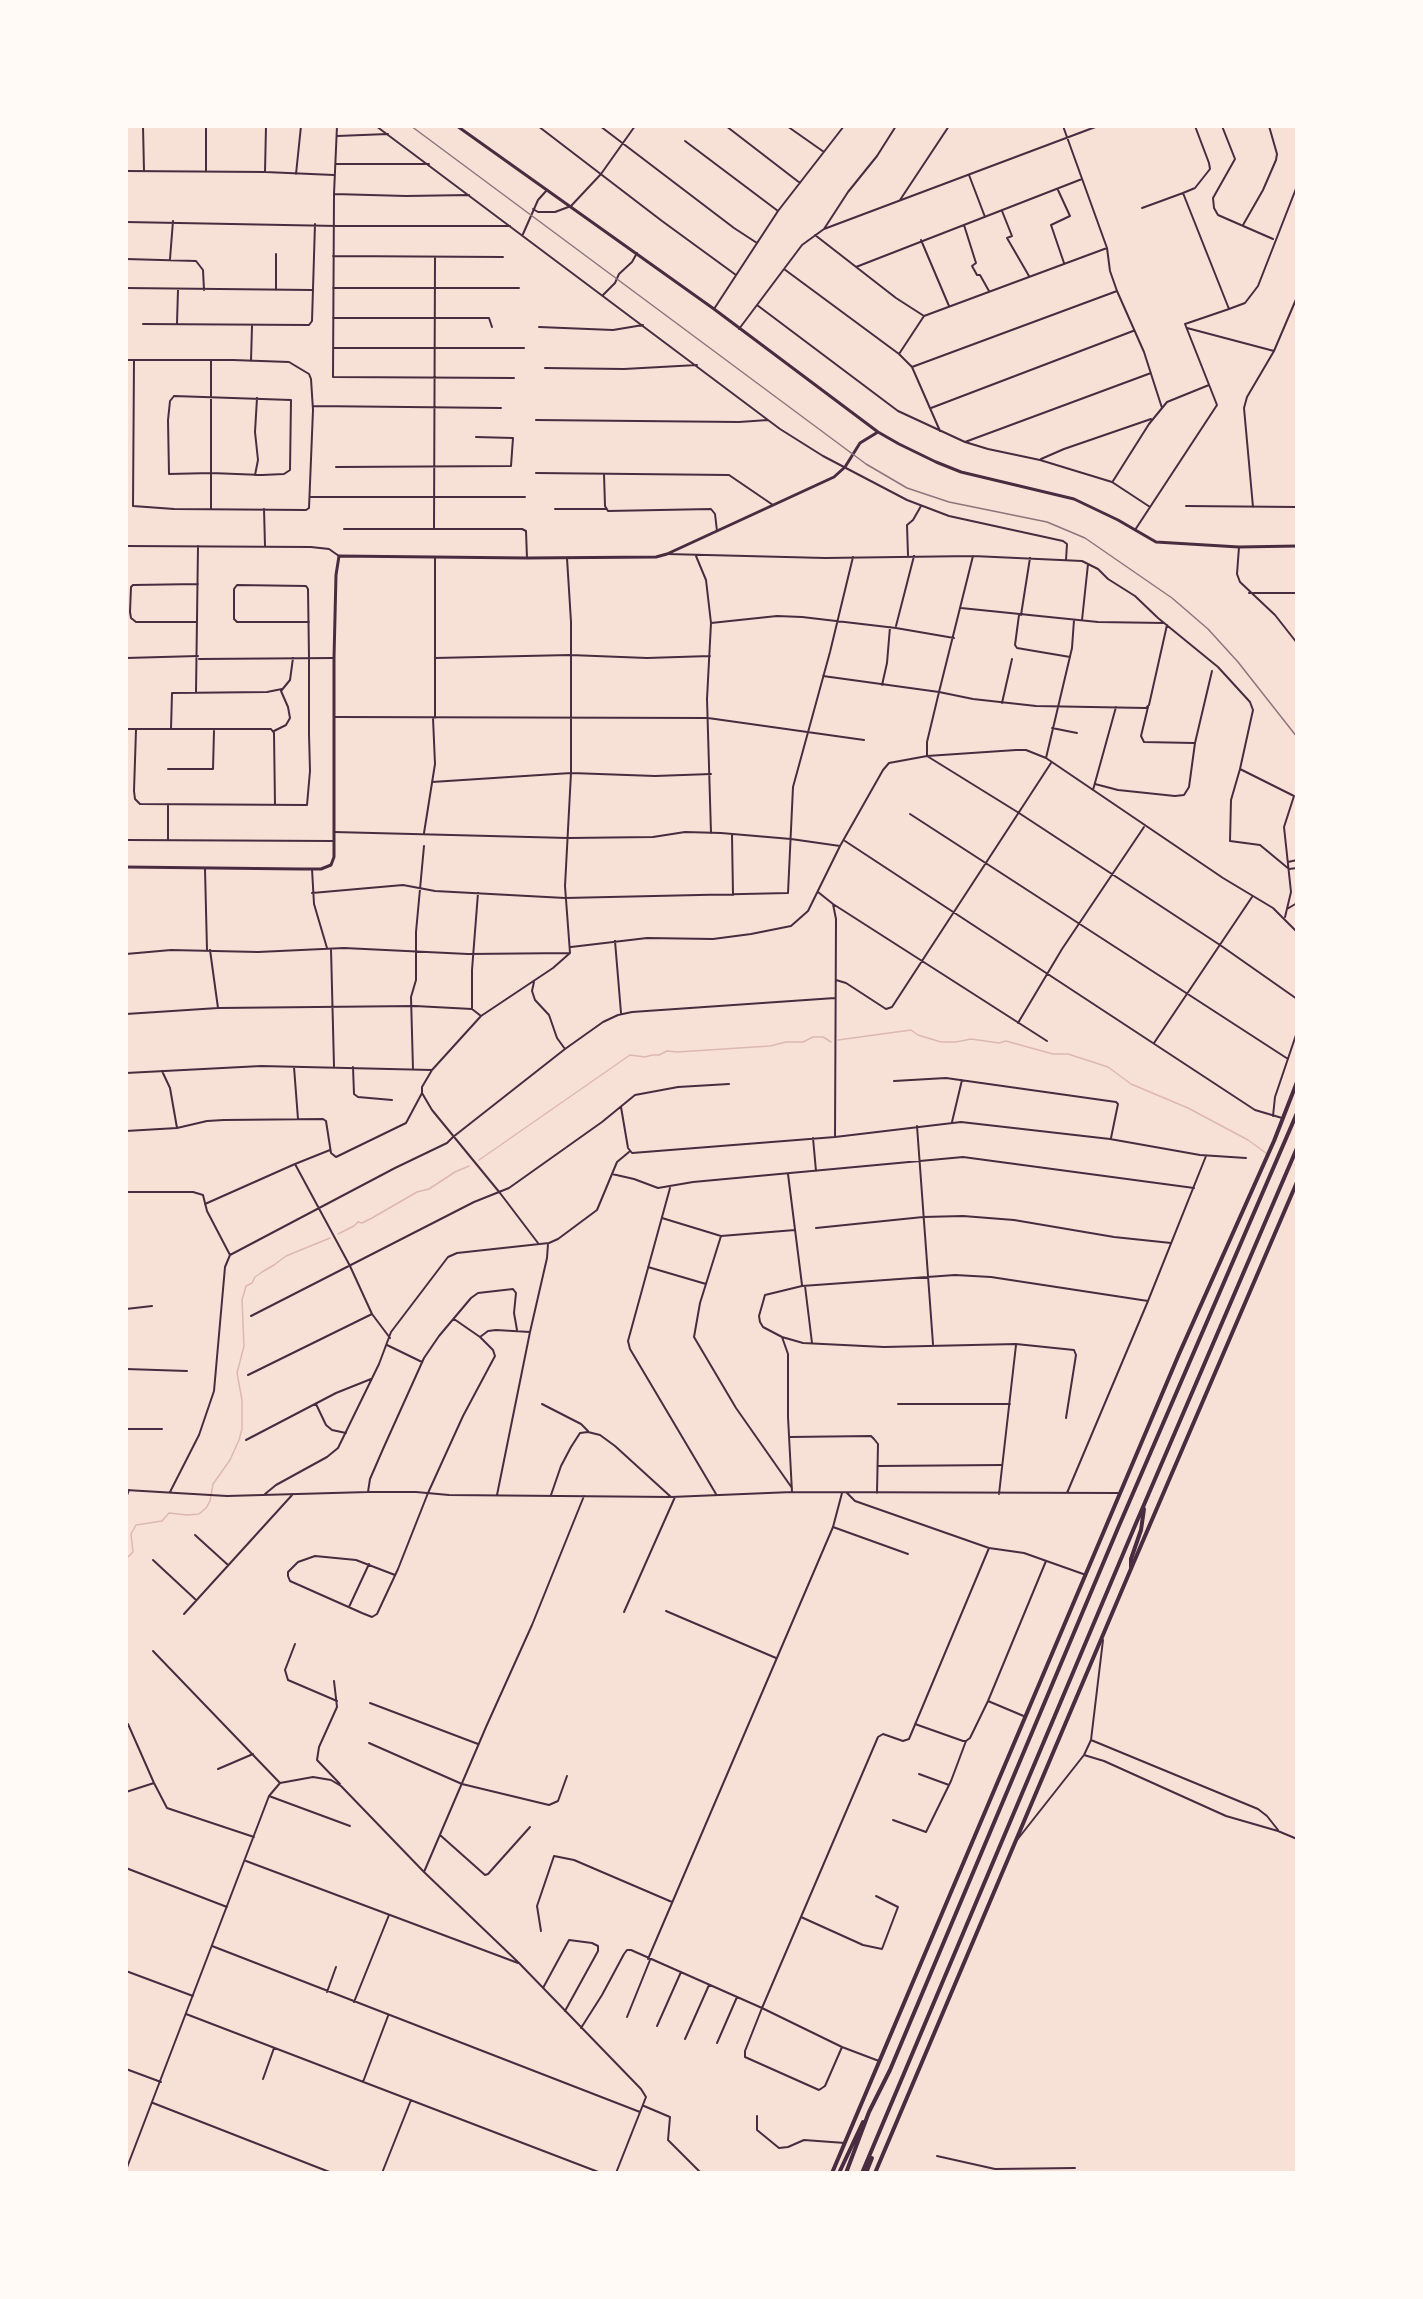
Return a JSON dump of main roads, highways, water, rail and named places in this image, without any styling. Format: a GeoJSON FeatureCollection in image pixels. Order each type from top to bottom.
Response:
{"type":"FeatureCollection","features":[{"type":"Feature","properties":{"kind":"main road"},"geometry":{"type":"LineString","coordinates":[[832,2173],[1120,1493],[1265,1158],[1274,1142],[1297,1082]]}},
{"type":"Feature","properties":{"kind":"main road"},"geometry":{"type":"LineString","coordinates":[[839,2173],[890,2070],[1118,1528],[1297,1113]]}},
{"type":"Feature","properties":{"kind":"main road"},"geometry":{"type":"LineString","coordinates":[[864,2173],[1296,1149]]}},
{"type":"Feature","properties":{"kind":"main road"},"geometry":{"type":"LineString","coordinates":[[875,2173],[1131,1567],[1297,1182]]}},
{"type":"Feature","properties":{"kind":"main road"},"geometry":{"type":"LineString","coordinates":[[1131,1567],[1131,1559],[1141,1530],[1145,1503]]}},
{"type":"Feature","properties":{"kind":"main road"},"geometry":{"type":"LineString","coordinates":[[846,2173],[869,2112]]}},
{"type":"Feature","properties":{"kind":"waterway"},"geometry":{"type":"LineString","coordinates":[[838,1040],[911,1030],[918,1035],[941,1042],[971,1039],[999,1043],[1006,1041],[1053,1054],[1068,1054],[1108,1067],[1131,1084],[1188,1108],[1248,1140],[1266,1153]]}},
{"type":"Feature","properties":{"kind":"waterway"},"geometry":{"type":"LineString","coordinates":[[479,1160],[630,1055],[645,1057],[667,1051],[770,1046],[786,1042],[803,1042],[813,1037],[823,1037],[831,1042]]}},
{"type":"Feature","properties":{"kind":"waterway"},"geometry":{"type":"LineString","coordinates":[[338,1234],[358,1222],[362,1223],[372,1218],[417,1192],[429,1189],[469,1166]]}},
{"type":"Feature","properties":{"kind":"waterway"},"geometry":{"type":"LineString","coordinates":[[126,1559],[133,1552],[131,1534],[136,1525],[162,1521],[169,1513],[199,1514],[206,1508],[210,1501],[213,1484],[230,1460],[239,1440],[242,1429],[242,1400],[237,1373],[244,1346],[242,1300],[246,1286],[286,1256],[330,1238]]}},
{"type":"Feature","properties":{"kind":"railway"},"geometry":{"type":"LineString","coordinates":[[411,126],[866,464],[907,488],[949,502],[1047,522],[1085,538],[1172,598],[1208,629],[1238,662],[1297,737]]}}]}
